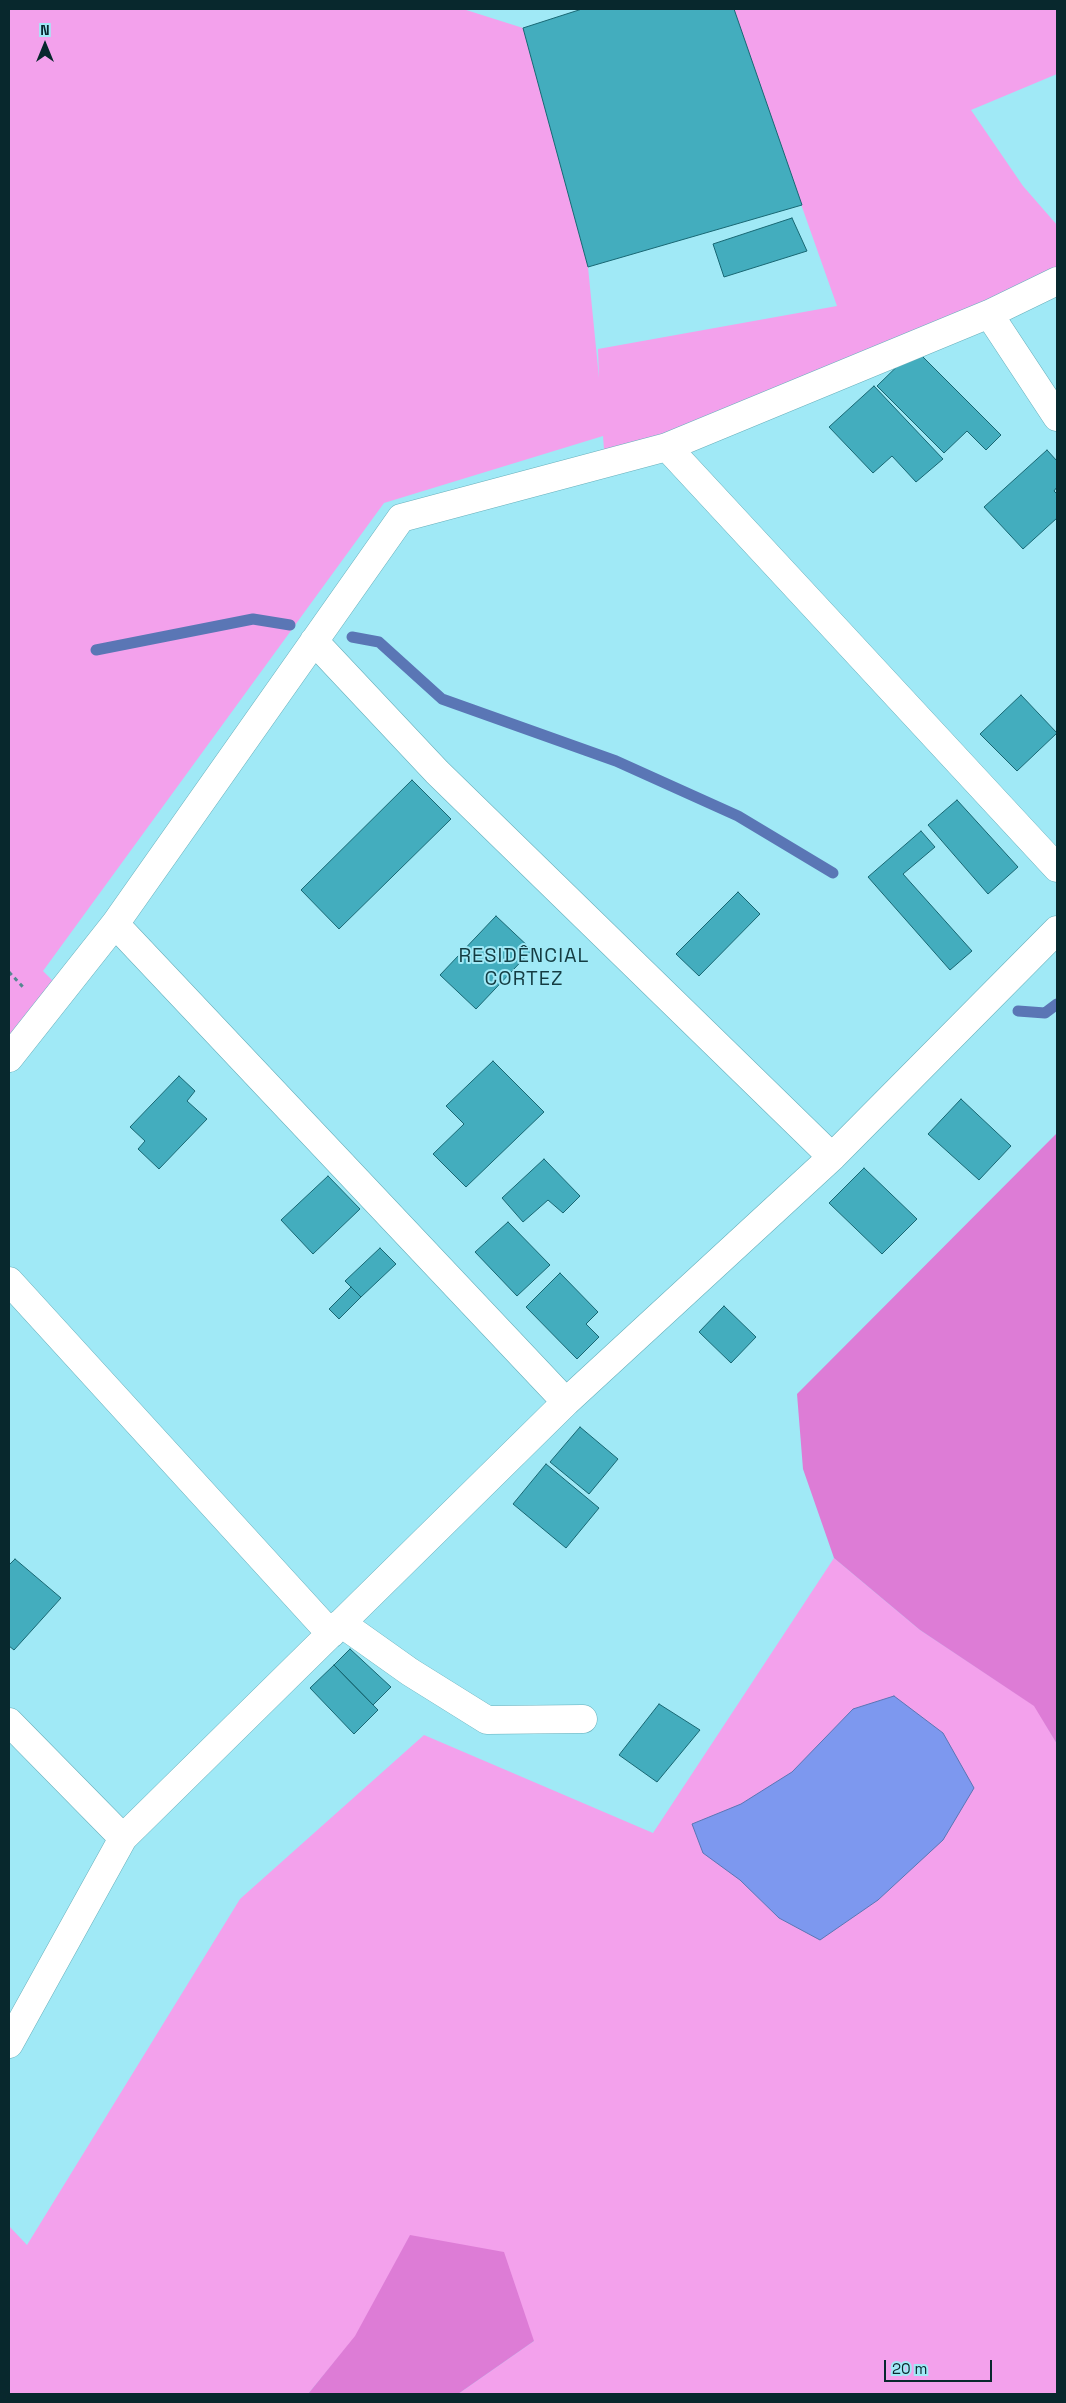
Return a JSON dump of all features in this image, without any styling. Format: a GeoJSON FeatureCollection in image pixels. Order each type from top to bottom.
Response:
{"type":"FeatureCollection","features":[{"type":"Feature","properties":{"kind":"street"},"geometry":{"type":"LineString","coordinates":[[9,1058],[114,924],[401,518],[666,447],[989,314],[1057,281]]}},
{"type":"Feature","properties":{"kind":"street"},"geometry":{"type":"LineString","coordinates":[[989,314],[1057,417]]}},
{"type":"Feature","properties":{"kind":"street"},"geometry":{"type":"LineString","coordinates":[[666,447],[1057,868]]}},
{"type":"Feature","properties":{"kind":"street"},"geometry":{"type":"LineString","coordinates":[[314,641],[444,779],[832,1157]]}},
{"type":"Feature","properties":{"kind":"street"},"geometry":{"type":"LineString","coordinates":[[114,924],[566,1402]]}},
{"type":"Feature","properties":{"kind":"street"},"geometry":{"type":"LineString","coordinates":[[9,2044],[123,1838],[566,1402],[832,1157],[1057,930]]}},
{"type":"Feature","properties":{"kind":"street"},"geometry":{"type":"LineString","coordinates":[[9,1281],[336,1628],[487,1720],[583,1719]]}},
{"type":"Feature","properties":{"kind":"street"},"geometry":{"type":"LineString","coordinates":[[9,1722],[123,1838]]}},
{"type":"Feature","properties":{"kind":"shaded area"},"geometry":{"type":"Polygon","coordinates":[[[9,9],[463,9],[523,28],[588,267],[599,378],[598,349],[837,306],[732,9],[1057,9],[1057,74],[971,110],[1023,186],[1057,225],[1057,281],[605,463],[603,436],[384,503],[43,971],[62,990],[9,1050],[9,9]]]}},
{"type":"Feature","properties":{"kind":"shaded area"},"geometry":{"type":"Polygon","coordinates":[[[1057,1133],[1057,1744],[1034,1706],[920,1630],[834,1558],[803,1469],[797,1394],[1057,1133]]]}},
{"type":"Feature","properties":{"kind":"shaded area"},"geometry":{"type":"Polygon","coordinates":[[[834,1558],[920,1630],[1035,1706],[1057,1744],[1057,2394],[458,2394],[534,2341],[410,2236],[356,2336],[308,2394],[9,2394],[9,2226],[27,2245],[240,1899],[424,1735],[653,1833],[834,1558]]]}},
{"type":"Feature","properties":{"kind":"shaded area"},"geometry":{"type":"Polygon","coordinates":[[[410,2235],[504,2252],[534,2341],[458,2394],[308,2394],[355,2336],[410,2235]]]}},
{"type":"Feature","properties":{"kind":"water"},"geometry":{"type":"Polygon","coordinates":[[[894,1696],[943,1733],[974,1788],[943,1840],[878,1900],[820,1940],[779,1918],[740,1880],[703,1853],[692,1824],[741,1804],[792,1772],[853,1709],[894,1696]]]}},
{"type":"Feature","properties":{"kind":"building"},"geometry":{"type":"Polygon","coordinates":[[[582,9],[734,9],[802,205],[588,267],[523,28],[582,9]]]}},
{"type":"Feature","properties":{"kind":"building"},"geometry":{"type":"Polygon","coordinates":[[[792,218],[807,251],[724,277],[713,244],[792,218]]]}},
{"type":"Feature","properties":{"kind":"building"},"geometry":{"type":"Polygon","coordinates":[[[915,349],[1001,435],[986,450],[967,431],[944,453],[877,386],[915,349]]]}},
{"type":"Feature","properties":{"kind":"building"},"geometry":{"type":"Polygon","coordinates":[[[874,386],[943,459],[916,482],[892,456],[873,473],[829,427],[874,386]]]}},
{"type":"Feature","properties":{"kind":"building"},"geometry":{"type":"Polygon","coordinates":[[[1047,450],[1057,461],[1057,487],[1054,491],[1057,494],[1057,518],[1023,549],[984,507],[1047,450]]]}},
{"type":"Feature","properties":{"kind":"building"},"geometry":{"type":"Polygon","coordinates":[[[1021,695],[1057,733],[1017,771],[980,734],[1021,695]]]}},
{"type":"Feature","properties":{"kind":"building"},"geometry":{"type":"Polygon","coordinates":[[[412,780],[451,819],[339,929],[301,890],[412,780]]]}},
{"type":"Feature","properties":{"kind":"building"},"geometry":{"type":"Polygon","coordinates":[[[957,800],[1018,867],[988,894],[928,825],[957,800]]]}},
{"type":"Feature","properties":{"kind":"building"},"geometry":{"type":"Polygon","coordinates":[[[921,831],[935,847],[903,874],[972,951],[950,970],[868,877],[921,831]]]}},
{"type":"Feature","properties":{"kind":"building"},"geometry":{"type":"Polygon","coordinates":[[[738,892],[760,914],[699,976],[676,954],[738,892]]]}},
{"type":"Feature","properties":{"kind":"building"},"geometry":{"type":"Polygon","coordinates":[[[496,916],[532,950],[476,1009],[440,975],[496,916]]]}},
{"type":"Feature","properties":{"kind":"building"},"geometry":{"type":"Polygon","coordinates":[[[493,1061],[544,1112],[466,1187],[433,1154],[464,1124],[446,1106],[493,1061]]]}},
{"type":"Feature","properties":{"kind":"building"},"geometry":{"type":"Polygon","coordinates":[[[179,1076],[195,1091],[187,1101],[207,1119],[159,1169],[138,1149],[145,1141],[130,1127],[179,1076]]]}},
{"type":"Feature","properties":{"kind":"building"},"geometry":{"type":"Polygon","coordinates":[[[961,1099],[1011,1146],[979,1180],[928,1134],[961,1099]]]}},
{"type":"Feature","properties":{"kind":"building"},"geometry":{"type":"Polygon","coordinates":[[[544,1159],[580,1196],[563,1213],[548,1200],[523,1222],[502,1198],[544,1159]]]}},
{"type":"Feature","properties":{"kind":"building"},"geometry":{"type":"Polygon","coordinates":[[[864,1168],[917,1219],[882,1254],[829,1203],[864,1168]]]}},
{"type":"Feature","properties":{"kind":"building"},"geometry":{"type":"Polygon","coordinates":[[[328,1176],[360,1209],[313,1254],[281,1220],[328,1176]]]}},
{"type":"Feature","properties":{"kind":"building"},"geometry":{"type":"Polygon","coordinates":[[[508,1222],[550,1265],[517,1296],[475,1252],[508,1222]]]}},
{"type":"Feature","properties":{"kind":"building"},"geometry":{"type":"Polygon","coordinates":[[[380,1248],[396,1264],[361,1297],[345,1281],[380,1248]]]}},
{"type":"Feature","properties":{"kind":"building"},"geometry":{"type":"Polygon","coordinates":[[[560,1273],[598,1312],[586,1324],[599,1337],[577,1359],[526,1307],[560,1273]]]}},
{"type":"Feature","properties":{"kind":"building"},"geometry":{"type":"Polygon","coordinates":[[[351,1287],[361,1297],[339,1319],[329,1309],[351,1287]]]}},
{"type":"Feature","properties":{"kind":"building"},"geometry":{"type":"Polygon","coordinates":[[[724,1306],[756,1337],[731,1363],[699,1332],[724,1306]]]}},
{"type":"Feature","properties":{"kind":"building"},"geometry":{"type":"Polygon","coordinates":[[[580,1427],[618,1459],[589,1494],[550,1462],[580,1427]]]}},
{"type":"Feature","properties":{"kind":"building"},"geometry":{"type":"Polygon","coordinates":[[[546,1464],[599,1508],[566,1548],[513,1504],[546,1464]]]}},
{"type":"Feature","properties":{"kind":"building"},"geometry":{"type":"Polygon","coordinates":[[[15,1559],[61,1598],[14,1650],[9,1646],[9,1565],[15,1559]]]}},
{"type":"Feature","properties":{"kind":"building"},"geometry":{"type":"Polygon","coordinates":[[[350,1649],[391,1687],[373,1705],[334,1665],[350,1649]]]}},
{"type":"Feature","properties":{"kind":"building"},"geometry":{"type":"Polygon","coordinates":[[[334,1665],[378,1710],[354,1734],[310,1688],[334,1665]]]}},
{"type":"Feature","properties":{"kind":"building"},"geometry":{"type":"Polygon","coordinates":[[[659,1704],[700,1730],[657,1782],[619,1755],[659,1704]]]}},
{"type":"Feature","properties":{"kind":"waterway"},"geometry":{"type":"LineString","coordinates":[[96,650],[253,619],[290,625]]}},
{"type":"Feature","properties":{"kind":"waterway"},"geometry":{"type":"LineString","coordinates":[[352,637],[379,642],[442,699],[616,761],[738,816],[833,873]]}},
{"type":"Feature","properties":{"kind":"waterway"},"geometry":{"type":"LineString","coordinates":[[1018,1011],[1045,1013],[1057,1004]]}},
{"type":"Feature","properties":{"kind":"district","name":"RESIDÊNCIAL CORTEZ"},"geometry":{"type":"Point","coordinates":[524,968]}}]}
